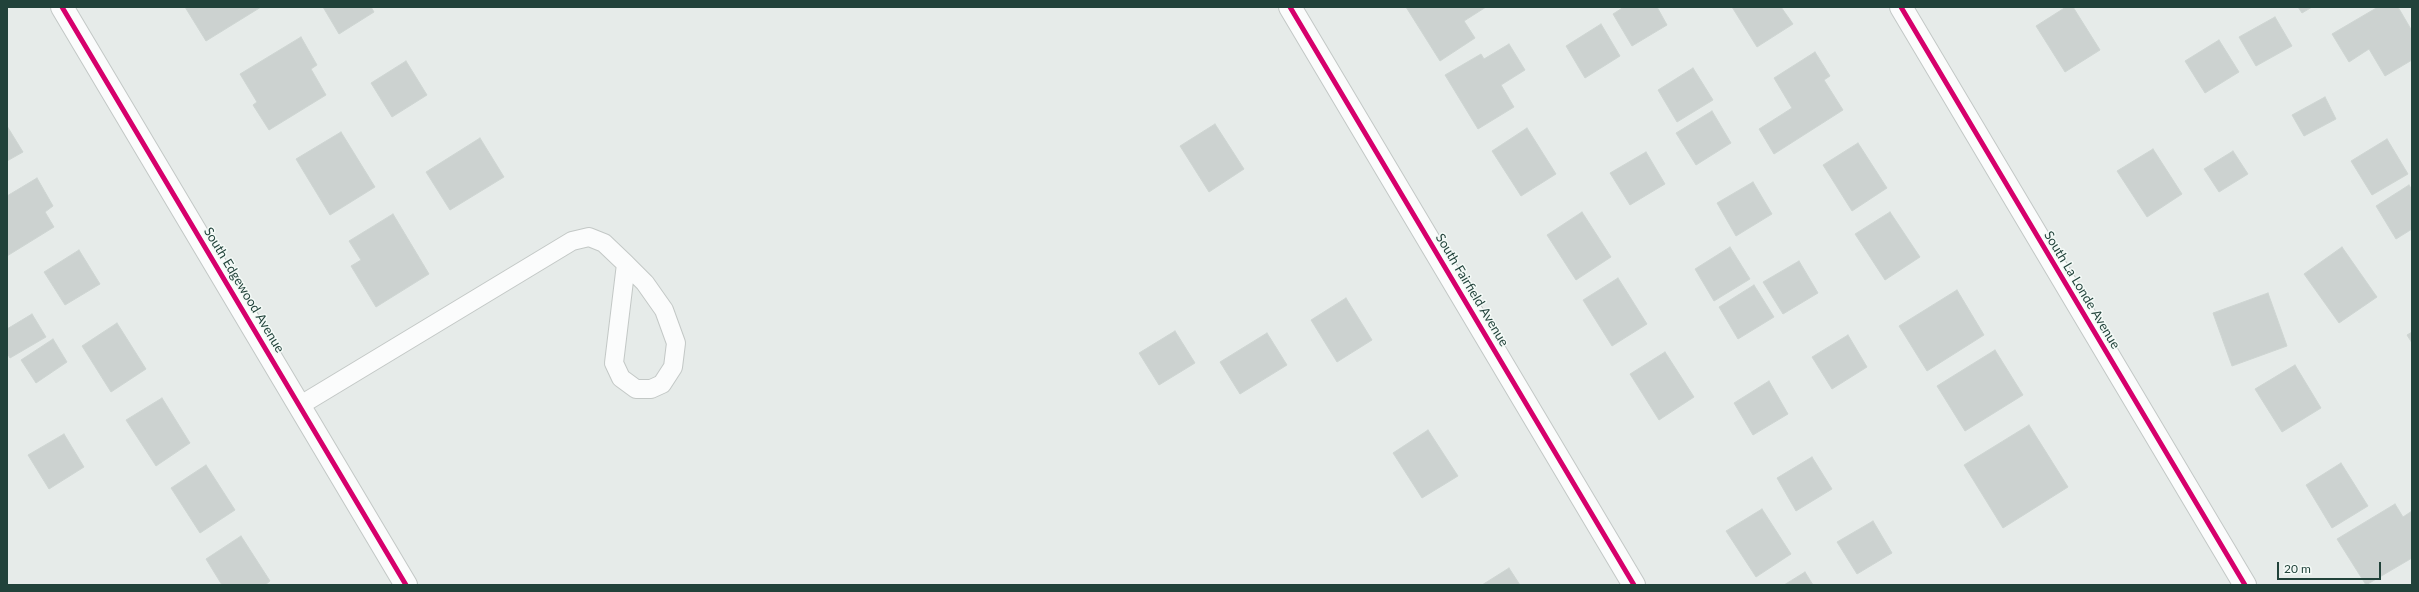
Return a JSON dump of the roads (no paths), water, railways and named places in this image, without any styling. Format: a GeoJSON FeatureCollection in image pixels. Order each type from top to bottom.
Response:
{"type":"FeatureCollection","features":[{"type":"Feature","properties":{"kind":"street","name":"South Edgewood Avenue"},"geometry":{"type":"LineString","coordinates":[[62,7],[406,585]]}},
{"type":"Feature","properties":{"kind":"street","name":"South Fairfield Avenue"},"geometry":{"type":"LineString","coordinates":[[1290,7],[1634,585]]}},
{"type":"Feature","properties":{"kind":"street","name":"South La Londe Avenue"},"geometry":{"type":"LineString","coordinates":[[1901,7],[2244,585]]}},
{"type":"Feature","properties":{"kind":"lane"},"geometry":{"type":"LineString","coordinates":[[299,406],[572,241],[589,237],[604,243],[626,264],[645,283],[664,310],[676,343],[673,367],[662,384],[650,389],[636,390],[621,378],[614,363],[626,264]]}}]}
